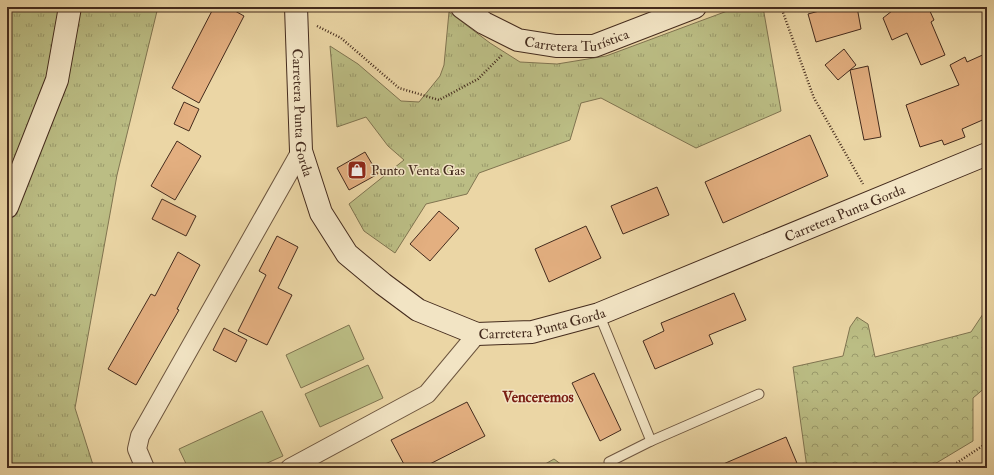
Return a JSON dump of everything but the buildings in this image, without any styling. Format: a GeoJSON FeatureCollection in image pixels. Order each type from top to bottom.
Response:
{"type":"FeatureCollection","features":[{"type":"Feature","properties":{"kind":"main road"},"geometry":{"type":"LineString","coordinates":[[7,207],[57,80],[70,7]]}},
{"type":"Feature","properties":{"kind":"main road","name":"Carretera Turística"},"geometry":{"type":"LineString","coordinates":[[462,7],[484,23],[518,40],[556,46],[594,46],[682,9]]}},
{"type":"Feature","properties":{"kind":"main road","name":"Carretera Punta Gorda"},"geometry":{"type":"LineString","coordinates":[[296,11],[301,151],[321,213],[347,254],[382,284],[418,310],[477,334],[532,332],[599,314],[872,200],[987,154]]}},
{"type":"Feature","properties":{"kind":"street"},"geometry":{"type":"LineString","coordinates":[[145,468],[137,450],[140,436],[301,151]]}},
{"type":"Feature","properties":{"kind":"street"},"geometry":{"type":"LineString","coordinates":[[290,468],[427,394],[477,334]]}},
{"type":"Feature","properties":{"kind":"lane"},"geometry":{"type":"LineString","coordinates":[[599,314],[651,441]]}},
{"type":"Feature","properties":{"kind":"lane"},"geometry":{"type":"LineString","coordinates":[[609,462],[651,441],[759,394]]}},
{"type":"Feature","properties":{"kind":"path"},"geometry":{"type":"LineString","coordinates":[[781,7],[814,98],[872,200]]}},
{"type":"Feature","properties":{"kind":"path"},"geometry":{"type":"LineString","coordinates":[[296,11],[340,38],[399,88],[439,100],[478,79],[518,40]]}},
{"type":"Feature","properties":{"kind":"path"},"geometry":{"type":"LineString","coordinates":[[949,468],[987,443]]}},
{"type":"Feature","properties":{"kind":"green space"},"geometry":{"type":"Polygon","coordinates":[[[7,7],[158,7],[117,175],[75,408],[94,468],[7,468],[7,7]]]}},
{"type":"Feature","properties":{"kind":"green space"},"geometry":{"type":"Polygon","coordinates":[[[738,7],[763,7],[781,111],[696,148],[601,98],[581,103],[570,140],[479,173],[467,194],[426,204],[395,253],[364,231],[349,204],[404,160],[388,146],[366,117],[337,127],[330,46],[358,64],[401,101],[419,102],[440,76],[444,65],[449,12],[490,43],[520,62],[557,64],[606,56],[738,7]]]}},
{"type":"Feature","properties":{"kind":"green space"},"geometry":{"type":"Polygon","coordinates":[[[987,308],[987,386],[973,398],[973,441],[928,468],[911,468],[893,463],[890,468],[807,468],[793,367],[843,356],[850,327],[857,317],[868,324],[875,357],[971,332],[987,308]]]}},
{"type":"Feature","properties":{"kind":"green space"},"geometry":{"type":"Polygon","coordinates":[[[349,325],[364,359],[301,388],[286,355],[349,325]]]}},
{"type":"Feature","properties":{"kind":"green space"},"geometry":{"type":"Polygon","coordinates":[[[368,365],[383,398],[320,427],[305,394],[368,365]]]}},
{"type":"Feature","properties":{"kind":"green space"},"geometry":{"type":"Polygon","coordinates":[[[262,411],[283,456],[256,468],[188,468],[179,449],[262,411]]]}},
{"type":"Feature","properties":{"kind":"green space"},"geometry":{"type":"Polygon","coordinates":[[[554,459],[566,468],[538,468],[554,459]]]}},
{"type":"Feature","properties":{"kind":"place","name":"Punto Venta Gas"},"geometry":{"type":"Point","coordinates":[357,170]}},
{"type":"Feature","properties":{"kind":"district","name":"Venceremos"},"geometry":{"type":"Point","coordinates":[538,397]}}]}
